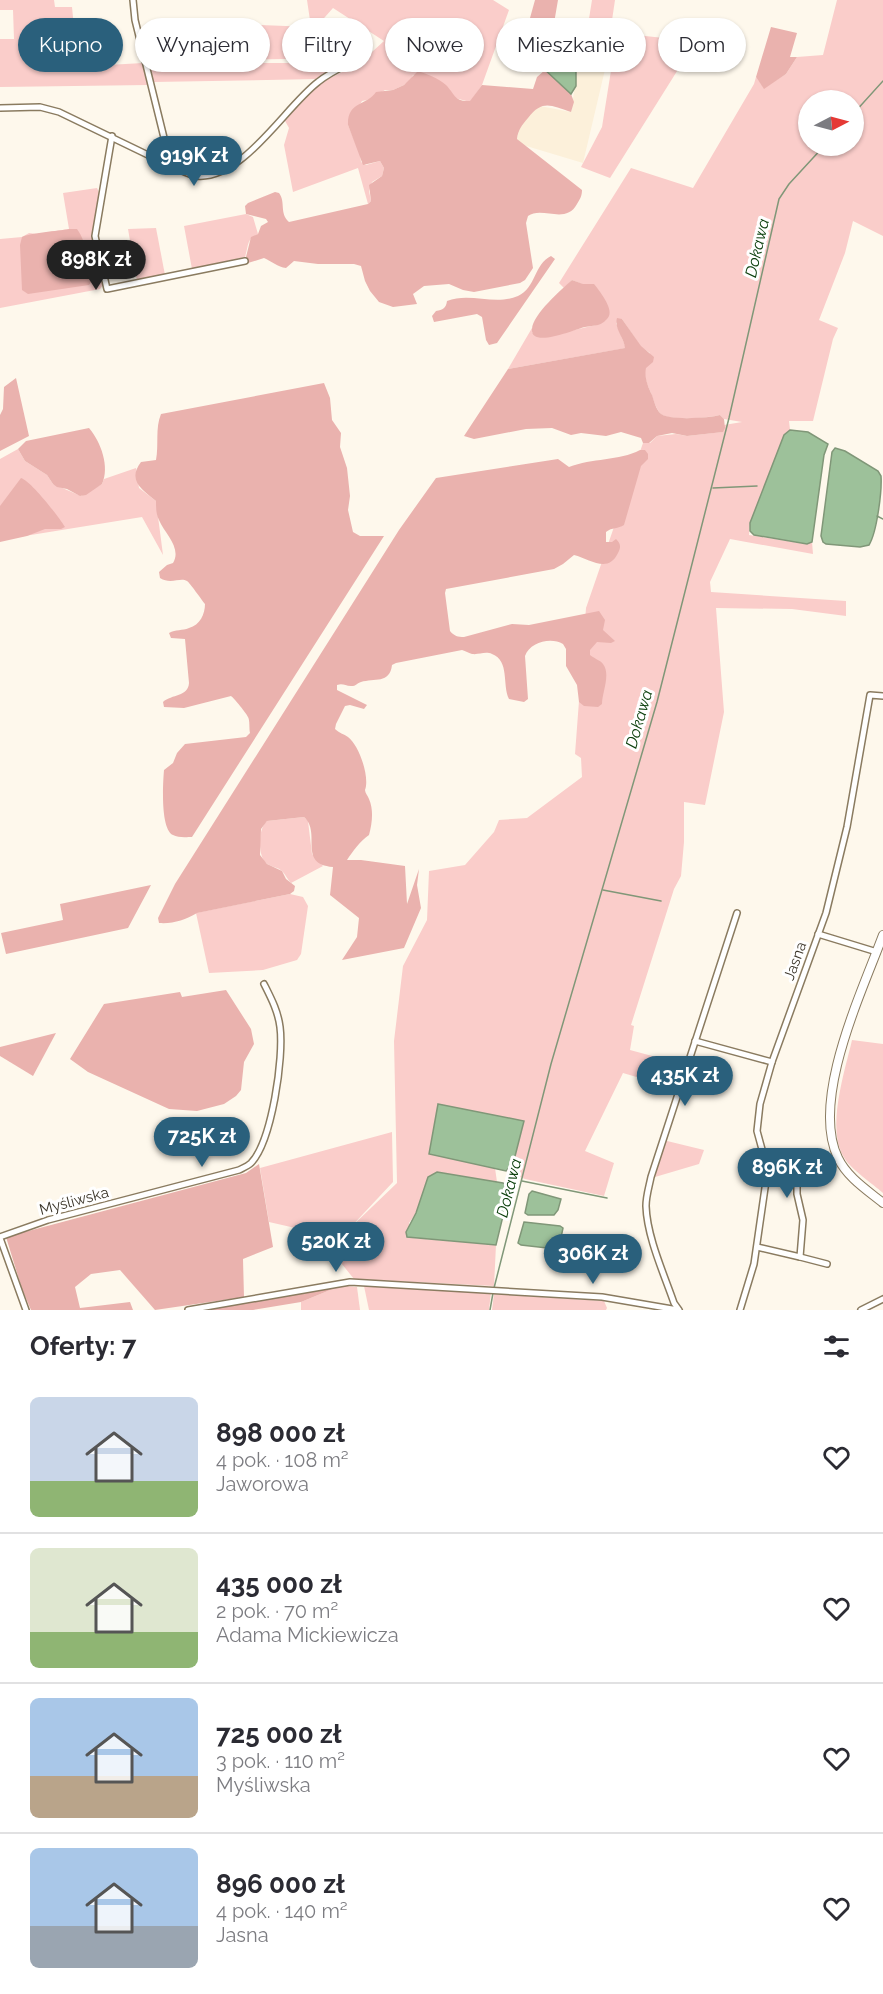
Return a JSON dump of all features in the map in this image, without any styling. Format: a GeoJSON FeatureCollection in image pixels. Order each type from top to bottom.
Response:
{"type":"FeatureCollection","features":[{"type":"Feature","properties":{"kind":"street"},"geometry":{"type":"LineString","coordinates":[[133,0],[135,20],[168,154],[167,163]]}},
{"type":"Feature","properties":{"kind":"street"},"geometry":{"type":"LineString","coordinates":[[0,108],[49,108],[195,176],[205,175],[228,169],[244,158],[318,82],[335,72]]}},
{"type":"Feature","properties":{"kind":"street"},"geometry":{"type":"LineString","coordinates":[[112,136],[95,236],[107,289],[245,261]]}},
{"type":"Feature","properties":{"kind":"street","name":"Jasna"},"geometry":{"type":"LineString","coordinates":[[740,1310],[754,1264],[766,1181],[766,1164],[757,1131],[758,1114],[772,1062],[826,913],[847,827],[870,695],[883,696]]}},
{"type":"Feature","properties":{"kind":"street"},"geometry":{"type":"LineString","coordinates":[[679,1310],[674,1303],[648,1224],[646,1206],[651,1177],[736,913]]}},
{"type":"Feature","properties":{"kind":"street"},"geometry":{"type":"LineString","coordinates":[[818,934],[877,952]]}},
{"type":"Feature","properties":{"kind":"street"},"geometry":{"type":"LineString","coordinates":[[883,935],[845,1039],[831,1094],[830,1125],[837,1156],[849,1174],[883,1203]]}},
{"type":"Feature","properties":{"kind":"street","name":"Myśliwska"},"geometry":{"type":"LineString","coordinates":[[27,1310],[0,1237],[48,1220],[229,1173],[250,1164],[263,1141],[278,1083],[281,1029],[277,1011],[264,984]]}},
{"type":"Feature","properties":{"kind":"street"},"geometry":{"type":"LineString","coordinates":[[695,1041],[772,1062]]}},
{"type":"Feature","properties":{"kind":"street"},"geometry":{"type":"LineString","coordinates":[[800,1257],[803,1220],[797,1186],[800,1181],[837,1156]]}},
{"type":"Feature","properties":{"kind":"street"},"geometry":{"type":"LineString","coordinates":[[757,1247],[827,1264]]}},
{"type":"Feature","properties":{"kind":"street"},"geometry":{"type":"LineString","coordinates":[[188,1310],[350,1282],[602,1297],[679,1310]]}},
{"type":"Feature","properties":{"kind":"street"},"geometry":{"type":"LineString","coordinates":[[861,1310],[883,1299]]}},
{"type":"Feature","properties":{"kind":"shaded area"},"geometry":{"type":"Polygon","coordinates":[[[0,0],[54,0],[55,7],[72,7],[73,18],[18,18],[18,72],[123,72],[123,64],[135,63],[135,72],[145,72],[148,85],[0,87],[0,39],[14,39],[13,10],[0,10],[0,0]]]}},
{"type":"Feature","properties":{"kind":"shaded area"},"geometry":{"type":"Polygon","coordinates":[[[307,0],[493,0],[509,10],[506,18],[496,18],[496,46],[482,85],[470,102],[455,98],[446,86],[413,75],[411,80],[404,85],[393,90],[385,90],[371,99],[362,101],[348,125],[361,162],[366,165],[380,161],[384,168],[382,176],[372,182],[369,191],[371,201],[368,204],[358,168],[293,192],[284,145],[289,128],[284,119],[320,83],[342,72],[373,72],[373,51],[384,41],[373,34],[373,18],[348,18],[333,8],[324,18],[310,18],[307,0]]]}},
{"type":"Feature","properties":{"kind":"shaded area"},"geometry":{"type":"Polygon","coordinates":[[[535,0],[558,0],[555,18],[530,18],[535,0]]]}},
{"type":"Feature","properties":{"kind":"shaded area"},"geometry":{"type":"Polygon","coordinates":[[[592,0],[615,0],[612,18],[589,18],[592,0]]]}},
{"type":"Feature","properties":{"kind":"shaded area"},"geometry":{"type":"Polygon","coordinates":[[[837,0],[883,0],[883,236],[853,221],[845,253],[819,320],[838,328],[833,339],[813,421],[789,421],[790,430],[784,435],[750,523],[749,535],[806,544],[812,542],[813,554],[730,539],[710,582],[711,592],[846,601],[846,616],[792,609],[716,608],[724,712],[705,805],[684,802],[681,876],[674,889],[631,1025],[634,1026],[630,1050],[682,1064],[677,1089],[623,1073],[585,1151],[614,1163],[604,1196],[525,1179],[506,1171],[513,1164],[523,1121],[429,1154],[495,1168],[497,1182],[438,1172],[428,1177],[416,1213],[409,1223],[413,1238],[496,1245],[494,1286],[354,1279],[329,1248],[339,1238],[269,1222],[260,1168],[392,1132],[393,1182],[349,1229],[397,1183],[394,1041],[403,966],[427,920],[429,871],[465,865],[494,832],[499,820],[527,818],[582,777],[581,758],[575,754],[586,608],[643,443],[650,443],[657,436],[676,434],[687,436],[722,432],[724,425],[742,422],[724,419],[720,415],[672,418],[661,414],[645,376],[650,353],[641,347],[622,319],[616,323],[626,348],[508,369],[532,328],[532,333],[570,331],[600,324],[582,284],[572,280],[564,288],[559,283],[631,168],[693,188],[756,77],[764,88],[786,74],[797,57],[823,55],[837,0]]]}},
{"type":"Feature","properties":{"kind":"shaded area"},"geometry":{"type":"Polygon","coordinates":[[[270,25],[282,26],[282,59],[270,59],[270,25]]]}},
{"type":"Feature","properties":{"kind":"shaded area"},"geometry":{"type":"Polygon","coordinates":[[[771,27],[797,33],[790,57],[797,57],[786,74],[764,89],[756,77],[771,27]]]}},
{"type":"Feature","properties":{"kind":"shaded area"},"geometry":{"type":"Polygon","coordinates":[[[646,36],[658,37],[658,72],[676,72],[610,178],[581,167],[602,127],[611,72],[646,72],[646,36]]]}},
{"type":"Feature","properties":{"kind":"shaded area"},"geometry":{"type":"Polygon","coordinates":[[[270,63],[282,63],[282,72],[331,72],[318,79],[153,82],[151,72],[270,72],[270,63]]]}},
{"type":"Feature","properties":{"kind":"shaded area"},"geometry":{"type":"Polygon","coordinates":[[[417,72],[420,72],[446,85],[458,99],[470,101],[482,85],[533,89],[537,77],[543,72],[547,72],[571,94],[574,102],[571,112],[553,106],[538,108],[522,125],[517,139],[582,192],[577,204],[567,213],[534,213],[528,216],[526,223],[533,268],[525,280],[474,292],[449,284],[424,286],[413,294],[417,304],[393,307],[379,302],[370,291],[361,266],[294,261],[286,268],[264,258],[248,263],[245,261],[251,237],[258,234],[261,226],[268,222],[266,219],[246,214],[245,206],[248,203],[275,192],[279,193],[284,215],[289,222],[368,204],[371,201],[369,185],[382,176],[384,168],[380,161],[363,165],[348,125],[354,108],[376,92],[393,90],[404,85],[417,72]]]}},
{"type":"Feature","properties":{"kind":"shaded area"},"geometry":{"type":"Polygon","coordinates":[[[577,72],[604,72],[583,163],[523,145],[517,139],[520,126],[540,106],[571,112],[577,72]]]}},
{"type":"Feature","properties":{"kind":"shaded area"},"geometry":{"type":"Polygon","coordinates":[[[97,188],[100,199],[94,236],[103,285],[100,289],[0,308],[0,239],[69,229],[63,193],[97,188]]]}},
{"type":"Feature","properties":{"kind":"shaded area"},"geometry":{"type":"Polygon","coordinates":[[[246,214],[253,217],[258,234],[250,241],[245,257],[192,269],[184,226],[246,214]]]}},
{"type":"Feature","properties":{"kind":"shaded area"},"geometry":{"type":"Polygon","coordinates":[[[156,228],[165,275],[137,281],[128,229],[156,228]]]}},
{"type":"Feature","properties":{"kind":"shaded area"},"geometry":{"type":"Polygon","coordinates":[[[77,229],[85,246],[93,279],[89,285],[28,294],[22,290],[20,245],[22,237],[77,229]]]}},
{"type":"Feature","properties":{"kind":"shaded area"},"geometry":{"type":"Polygon","coordinates":[[[551,256],[555,259],[497,343],[489,345],[482,317],[477,314],[434,322],[432,316],[436,311],[444,308],[447,301],[465,298],[500,300],[518,296],[528,288],[541,264],[551,256]]]}},
{"type":"Feature","properties":{"kind":"shaded area"},"geometry":{"type":"Polygon","coordinates":[[[572,280],[583,284],[594,284],[609,308],[608,317],[600,324],[546,338],[533,335],[532,329],[537,316],[572,280]]]}},
{"type":"Feature","properties":{"kind":"shaded area"},"geometry":{"type":"Polygon","coordinates":[[[617,318],[622,319],[641,346],[654,357],[653,362],[646,368],[646,375],[660,413],[664,416],[679,418],[720,415],[724,419],[723,432],[687,436],[672,433],[657,436],[649,443],[643,443],[641,438],[621,432],[606,436],[581,433],[571,435],[552,428],[526,429],[474,439],[464,436],[508,369],[625,348],[617,326],[617,318]]]}},
{"type":"Feature","properties":{"kind":"shaded area"},"geometry":{"type":"Polygon","coordinates":[[[16,378],[29,436],[0,451],[0,415],[3,409],[4,387],[16,378]]]}},
{"type":"Feature","properties":{"kind":"shaded area"},"geometry":{"type":"Polygon","coordinates":[[[324,383],[330,398],[332,420],[341,433],[340,447],[347,468],[350,496],[348,510],[353,532],[360,536],[384,536],[192,837],[175,836],[169,831],[164,815],[164,770],[173,763],[177,753],[185,744],[246,737],[250,733],[249,718],[231,696],[184,708],[164,707],[163,702],[186,691],[189,683],[185,639],[171,638],[169,633],[193,627],[203,615],[205,604],[187,581],[168,581],[160,578],[159,572],[173,563],[174,546],[158,518],[156,501],[138,484],[135,474],[141,462],[156,460],[161,414],[324,383]]]}},
{"type":"Feature","properties":{"kind":"shaded area"},"geometry":{"type":"Polygon","coordinates":[[[89,428],[100,447],[105,470],[102,484],[86,495],[80,496],[57,487],[47,475],[25,461],[18,449],[26,441],[89,428]]]}},
{"type":"Feature","properties":{"kind":"shaded area"},"geometry":{"type":"Polygon","coordinates":[[[18,449],[25,461],[47,475],[53,484],[81,496],[102,484],[104,479],[136,468],[139,488],[156,501],[163,555],[142,517],[0,540],[0,459],[18,449]]]}},
{"type":"Feature","properties":{"kind":"shaded area"},"geometry":{"type":"Polygon","coordinates":[[[645,450],[648,459],[641,466],[624,525],[606,532],[606,542],[616,539],[620,544],[619,551],[609,563],[598,563],[574,555],[554,569],[446,589],[445,593],[450,631],[460,637],[512,624],[529,625],[599,611],[605,620],[603,630],[615,641],[597,642],[590,650],[590,655],[602,663],[605,668],[606,678],[602,704],[598,707],[584,706],[579,702],[577,685],[566,666],[566,649],[563,644],[553,641],[536,644],[525,656],[528,699],[524,702],[509,699],[503,668],[498,657],[489,653],[472,654],[462,650],[396,663],[392,665],[391,671],[385,678],[361,682],[353,686],[337,685],[337,690],[367,705],[364,709],[345,706],[335,729],[352,741],[360,754],[366,777],[365,791],[371,803],[372,812],[369,835],[347,860],[405,866],[407,904],[419,869],[417,885],[421,908],[404,948],[342,960],[357,937],[359,918],[330,895],[333,867],[322,865],[316,860],[313,854],[311,831],[304,817],[267,821],[261,829],[260,855],[267,864],[282,871],[286,879],[295,886],[294,891],[290,894],[197,913],[174,922],[159,923],[158,918],[175,884],[399,530],[436,478],[558,459],[569,467],[632,454],[645,450]]]}},
{"type":"Feature","properties":{"kind":"shaded area"},"geometry":{"type":"Polygon","coordinates":[[[21,478],[38,492],[65,527],[45,529],[0,542],[0,506],[21,478]]]}},
{"type":"Feature","properties":{"kind":"shaded area"},"geometry":{"type":"Polygon","coordinates":[[[304,817],[308,821],[312,854],[323,866],[291,883],[282,871],[265,862],[261,853],[262,829],[267,821],[304,817]]]}},
{"type":"Feature","properties":{"kind":"shaded area"},"geometry":{"type":"Polygon","coordinates":[[[151,885],[128,928],[6,954],[1,933],[63,920],[60,904],[151,885]]]}},
{"type":"Feature","properties":{"kind":"shaded area"},"geometry":{"type":"Polygon","coordinates":[[[290,894],[303,897],[308,906],[301,954],[297,960],[263,970],[209,973],[196,913],[290,894]]]}},
{"type":"Feature","properties":{"kind":"shaded area"},"geometry":{"type":"Polygon","coordinates":[[[226,990],[251,1029],[254,1044],[244,1062],[241,1090],[224,1104],[197,1111],[169,1109],[88,1072],[70,1059],[104,1004],[180,992],[182,997],[226,990]]]}},
{"type":"Feature","properties":{"kind":"shaded area"},"geometry":{"type":"Polygon","coordinates":[[[56,1033],[33,1076],[0,1056],[0,1047],[56,1033]]]}},
{"type":"Feature","properties":{"kind":"shaded area"},"geometry":{"type":"Polygon","coordinates":[[[852,1040],[883,1044],[883,1193],[848,1163],[839,1147],[838,1100],[852,1040]]]}},
{"type":"Feature","properties":{"kind":"shaded area"},"geometry":{"type":"Polygon","coordinates":[[[663,1140],[704,1150],[699,1164],[655,1177],[663,1140]]]}},
{"type":"Feature","properties":{"kind":"shaded area"},"geometry":{"type":"Polygon","coordinates":[[[259,1164],[273,1247],[243,1259],[244,1297],[155,1310],[120,1270],[91,1274],[75,1287],[80,1308],[130,1302],[133,1310],[31,1310],[6,1237],[246,1173],[259,1164]]]}},
{"type":"Feature","properties":{"kind":"shaded area"},"geometry":{"type":"Polygon","coordinates":[[[364,1286],[491,1292],[489,1310],[369,1310],[364,1286]]]}},
{"type":"Feature","properties":{"kind":"shaded area"},"geometry":{"type":"Polygon","coordinates":[[[357,1287],[360,1310],[301,1310],[301,1302],[335,1288],[357,1287]]]}},
{"type":"Feature","properties":{"kind":"shaded area"},"geometry":{"type":"Polygon","coordinates":[[[335,1288],[301,1302],[253,1310],[202,1310],[335,1288]]]}},
{"type":"Feature","properties":{"kind":"shaded area"},"geometry":{"type":"Polygon","coordinates":[[[494,1294],[604,1301],[607,1308],[606,1310],[492,1310],[494,1294]]]}},
{"type":"Feature","properties":{"kind":"water"},"geometry":{"type":"Polygon","coordinates":[[[547,72],[576,72],[576,86],[571,94],[547,72]]]}},
{"type":"Feature","properties":{"kind":"water"},"geometry":{"type":"Polygon","coordinates":[[[790,430],[808,432],[828,444],[824,455],[812,542],[807,544],[754,535],[750,531],[750,523],[784,435],[790,430]]]}},
{"type":"Feature","properties":{"kind":"water"},"geometry":{"type":"Polygon","coordinates":[[[835,448],[845,451],[878,471],[881,476],[878,511],[869,545],[860,547],[823,542],[821,536],[832,452],[835,448]]]}},
{"type":"Feature","properties":{"kind":"water"},"geometry":{"type":"Polygon","coordinates":[[[438,1104],[524,1121],[513,1164],[506,1171],[429,1154],[438,1104]]]}},
{"type":"Feature","properties":{"kind":"water"},"geometry":{"type":"Polygon","coordinates":[[[437,1172],[503,1183],[510,1187],[496,1245],[407,1237],[406,1232],[416,1213],[428,1177],[437,1172]]]}},
{"type":"Feature","properties":{"kind":"water"},"geometry":{"type":"Polygon","coordinates":[[[532,1191],[561,1199],[554,1215],[525,1213],[529,1194],[532,1191]]]}},
{"type":"Feature","properties":{"kind":"water"},"geometry":{"type":"Polygon","coordinates":[[[524,1222],[563,1228],[559,1247],[556,1249],[518,1243],[524,1222]]]}},
{"type":"Feature","properties":{"kind":"waterway","name":"Dokawa"},"geometry":{"type":"LineString","coordinates":[[864,102],[883,81]]}},
{"type":"Feature","properties":{"kind":"waterway","name":"Dokawa"},"geometry":{"type":"LineString","coordinates":[[494,1288],[551,1064],[657,702],[729,418],[779,199],[789,184],[815,156]]}},
{"type":"Feature","properties":{"kind":"waterway"},"geometry":{"type":"LineString","coordinates":[[713,488],[757,486]]}},
{"type":"Feature","properties":{"kind":"waterway"},"geometry":{"type":"LineString","coordinates":[[877,516],[883,519]]}},
{"type":"Feature","properties":{"kind":"waterway"},"geometry":{"type":"LineString","coordinates":[[603,890],[661,901]]}},
{"type":"Feature","properties":{"kind":"waterway"},"geometry":{"type":"LineString","coordinates":[[522,1181],[607,1198]]}},
{"type":"Feature","properties":{"kind":"waterway","name":"Dokawa"},"geometry":{"type":"LineString","coordinates":[[490,1310],[493,1293]]}}]}
